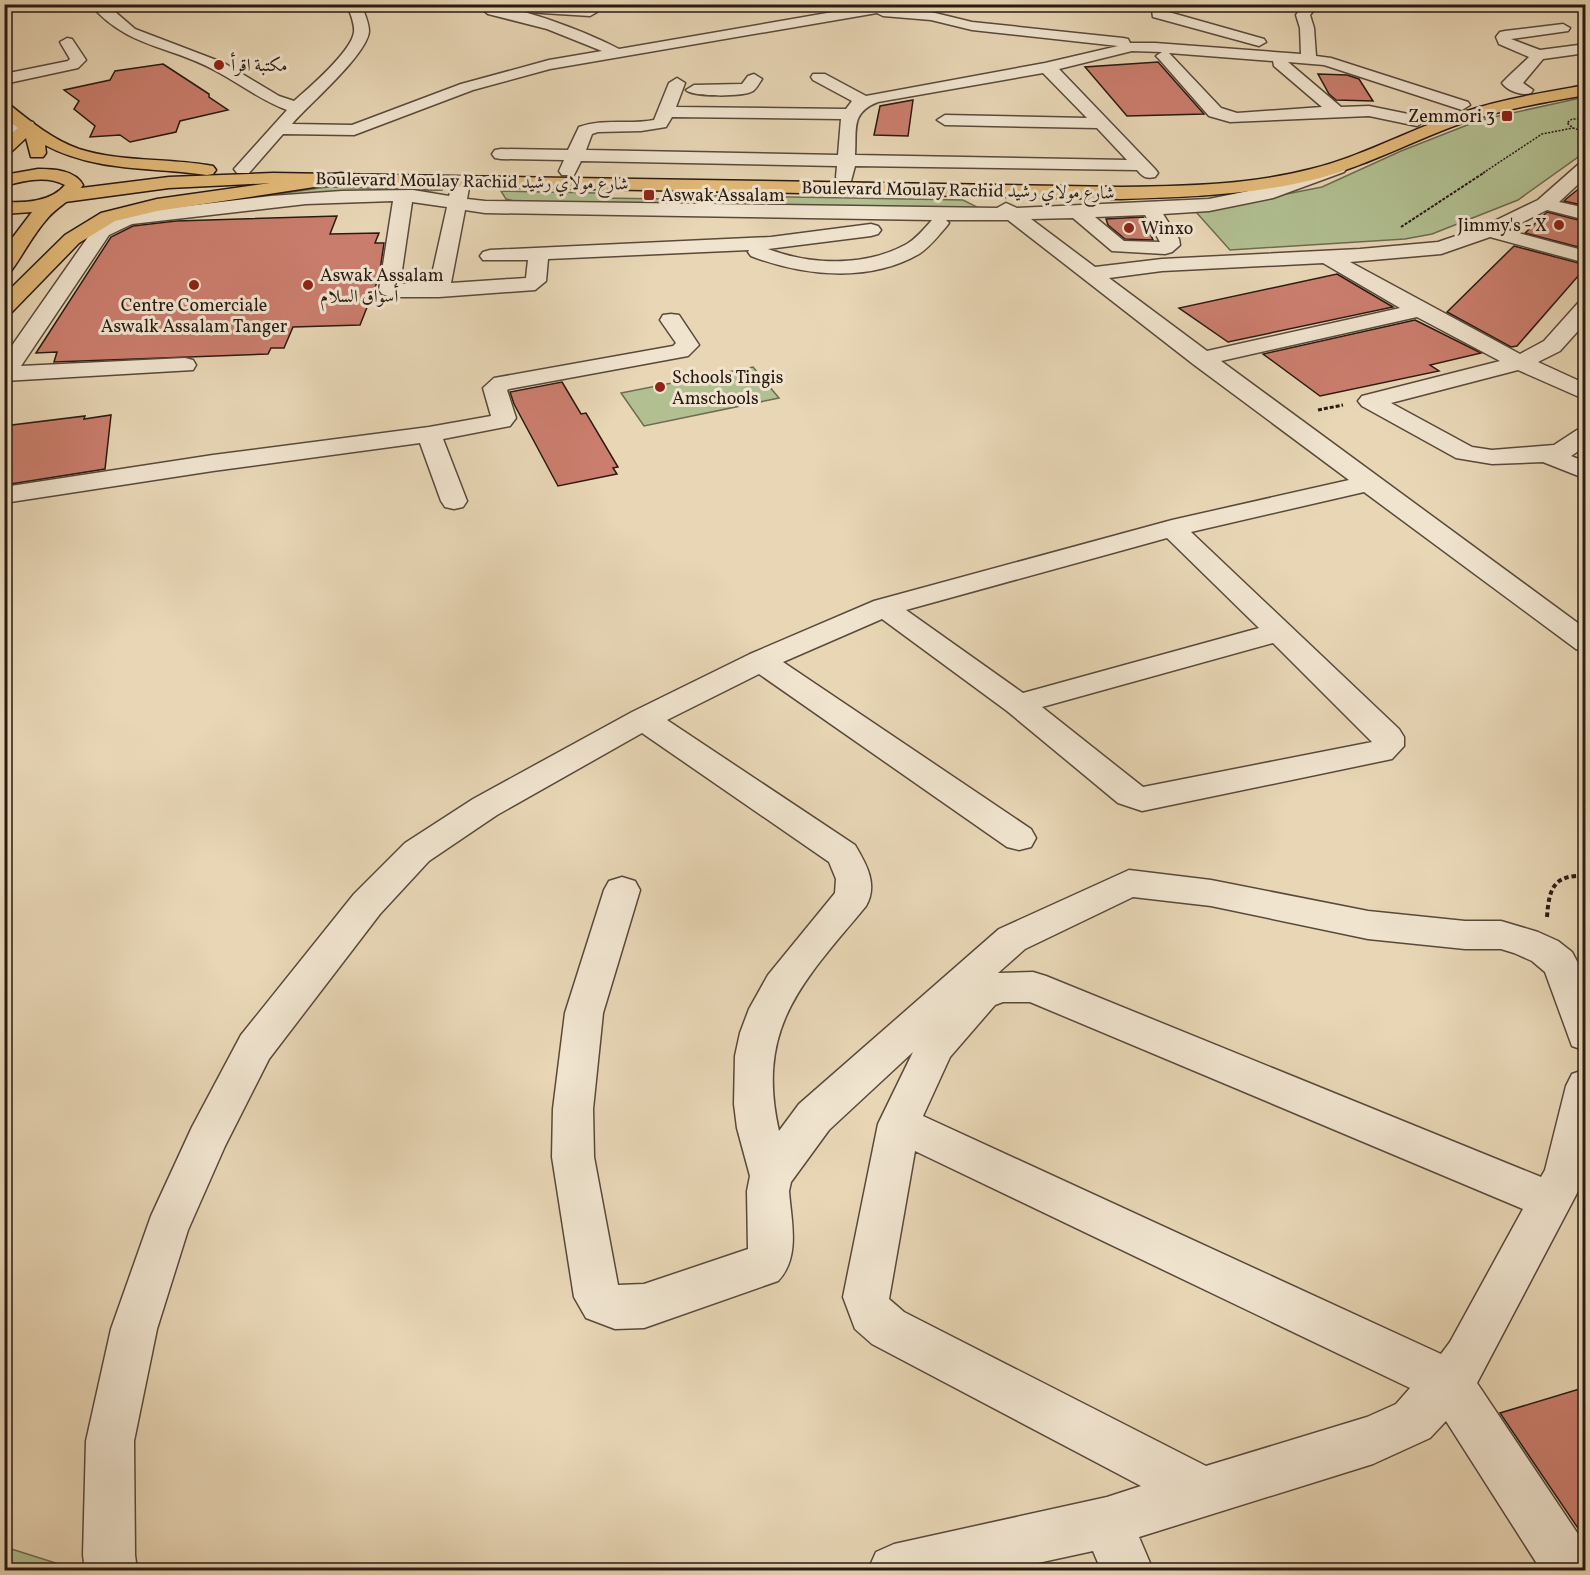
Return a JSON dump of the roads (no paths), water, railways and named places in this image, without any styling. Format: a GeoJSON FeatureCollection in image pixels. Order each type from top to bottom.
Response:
{"type":"FeatureCollection","features":[{"type":"Feature","properties":{"kind":"main road","name":"Boulevard Moulay Rachid شارع مولاي رشيد"},"geometry":{"type":"LineString","coordinates":[[60,187],[207,170],[243,169],[568,171],[846,169],[1156,182],[1237,174],[1313,160],[1462,105],[1586,79]]}},
{"type":"Feature","properties":{"kind":"main road","name":"Boulevard Moulay Rachid شارع مولاي رشيد"},"geometry":{"type":"LineString","coordinates":[[60,187],[107,188],[204,180],[341,178],[1121,194],[1212,190],[1288,179],[1343,166],[1461,118],[1513,104],[1586,90]]}},
{"type":"Feature","properties":{"kind":"main road"},"geometry":{"type":"LineString","coordinates":[[4,108],[30,129],[71,151],[122,162],[173,164],[207,170]]}},
{"type":"Feature","properties":{"kind":"main road"},"geometry":{"type":"LineString","coordinates":[[4,149],[30,129]]}},
{"type":"Feature","properties":{"kind":"main road"},"geometry":{"type":"LineString","coordinates":[[4,175],[26,144],[30,129]]}},
{"type":"Feature","properties":{"kind":"main road"},"geometry":{"type":"LineString","coordinates":[[30,129],[37,154],[60,187]]}},
{"type":"Feature","properties":{"kind":"main road"},"geometry":{"type":"LineString","coordinates":[[4,181],[26,176],[60,187]]}},
{"type":"Feature","properties":{"kind":"main road"},"geometry":{"type":"LineString","coordinates":[[4,307],[72,239],[108,218],[130,210],[179,201],[341,178]]}},
{"type":"Feature","properties":{"kind":"main road"},"geometry":{"type":"LineString","coordinates":[[4,208],[25,207],[60,187]]}},
{"type":"Feature","properties":{"kind":"main road"},"geometry":{"type":"LineString","coordinates":[[5,259],[60,187]]}},
{"type":"Feature","properties":{"kind":"street"},"geometry":{"type":"LineString","coordinates":[[97,4],[130,32],[219,66],[273,99],[297,108]]}},
{"type":"Feature","properties":{"kind":"street"},"geometry":{"type":"LineString","coordinates":[[243,169],[297,108],[334,72],[362,36],[354,4]]}},
{"type":"Feature","properties":{"kind":"street"},"geometry":{"type":"LineString","coordinates":[[483,4],[490,10],[523,18],[598,44],[616,53]]}},
{"type":"Feature","properties":{"kind":"street"},"geometry":{"type":"LineString","coordinates":[[503,4],[536,10],[590,12]]}},
{"type":"Feature","properties":{"kind":"street"},"geometry":{"type":"LineString","coordinates":[[693,6],[764,4]]}},
{"type":"Feature","properties":{"kind":"street"},"geometry":{"type":"LineString","coordinates":[[280,129],[326,131],[364,128],[439,97],[492,79],[549,65],[907,4]]}},
{"type":"Feature","properties":{"kind":"street"},"geometry":{"type":"LineString","coordinates":[[1158,4],[1158,14],[1168,18],[1207,26],[1342,65],[1462,105]]}},
{"type":"Feature","properties":{"kind":"street"},"geometry":{"type":"LineString","coordinates":[[1309,57],[1307,28],[1303,15],[1312,4]]}},
{"type":"Feature","properties":{"kind":"street"},"geometry":{"type":"LineString","coordinates":[[1570,4],[1586,9]]}},
{"type":"Feature","properties":{"kind":"street"},"geometry":{"type":"LineString","coordinates":[[866,11],[916,14],[972,26],[1102,38],[1140,46],[1309,57]]}},
{"type":"Feature","properties":{"kind":"street"},"geometry":{"type":"LineString","coordinates":[[1563,28],[1503,37],[1504,41],[1538,55],[1586,48]]}},
{"type":"Feature","properties":{"kind":"street"},"geometry":{"type":"LineString","coordinates":[[4,80],[73,65],[78,60],[67,42]]}},
{"type":"Feature","properties":{"kind":"street"},"geometry":{"type":"LineString","coordinates":[[846,169],[850,114],[864,101],[956,82],[1045,68],[1140,46]]}},
{"type":"Feature","properties":{"kind":"street"},"geometry":{"type":"LineString","coordinates":[[1525,90],[1510,82],[1518,80],[1538,55]]}},
{"type":"Feature","properties":{"kind":"street"},"geometry":{"type":"LineString","coordinates":[[1164,56],[1220,116],[1236,118],[1336,111],[1380,112],[1417,121]]}},
{"type":"Feature","properties":{"kind":"street"},"geometry":{"type":"LineString","coordinates":[[1279,63],[1336,111]]}},
{"type":"Feature","properties":{"kind":"street"},"geometry":{"type":"LineString","coordinates":[[1045,68],[1053,72],[1156,182]]}},
{"type":"Feature","properties":{"kind":"street"},"geometry":{"type":"LineString","coordinates":[[819,77],[864,101]]}},
{"type":"Feature","properties":{"kind":"street"},"geometry":{"type":"LineString","coordinates":[[568,171],[583,134],[589,129],[601,126],[654,125],[661,122],[676,87],[745,89],[754,79]]}},
{"type":"Feature","properties":{"kind":"street"},"geometry":{"type":"LineString","coordinates":[[1044,123],[1045,118],[1088,110]]}},
{"type":"Feature","properties":{"kind":"street"},"geometry":{"type":"LineString","coordinates":[[666,112],[850,114]]}},
{"type":"Feature","properties":{"kind":"street"},"geometry":{"type":"LineString","coordinates":[[945,120],[1101,123]]}},
{"type":"Feature","properties":{"kind":"street"},"geometry":{"type":"LineString","coordinates":[[4,131],[30,129]]}},
{"type":"Feature","properties":{"kind":"street"},"geometry":{"type":"LineString","coordinates":[[501,154],[574,154],[846,169],[1141,165]]}},
{"type":"Feature","properties":{"kind":"street"},"geometry":{"type":"LineString","coordinates":[[490,256],[771,243],[906,220],[1209,205],[1273,192],[1343,166]]}},
{"type":"Feature","properties":{"kind":"street"},"geometry":{"type":"LineString","coordinates":[[1089,274],[1161,265],[1441,248],[1489,231],[1545,204],[1586,166]]}},
{"type":"Feature","properties":{"kind":"street"},"geometry":{"type":"LineString","coordinates":[[440,291],[462,180]]}},
{"type":"Feature","properties":{"kind":"street"},"geometry":{"type":"LineString","coordinates":[[954,190],[991,199],[1017,215],[1089,274],[1201,359],[1586,643]]}},
{"type":"Feature","properties":{"kind":"street"},"geometry":{"type":"LineString","coordinates":[[1017,215],[1025,201],[1038,195],[1058,192]]}},
{"type":"Feature","properties":{"kind":"street"},"geometry":{"type":"LineString","coordinates":[[4,374],[102,231],[111,225],[129,219],[277,202],[403,196],[430,197],[456,203],[496,207],[906,220],[939,223],[1017,215]]}},
{"type":"Feature","properties":{"kind":"street"},"geometry":{"type":"LineString","coordinates":[[403,196],[389,290],[395,292],[440,291],[528,286],[536,280],[539,254]]}},
{"type":"Feature","properties":{"kind":"street"},"geometry":{"type":"LineString","coordinates":[[1545,204],[1586,214]]}},
{"type":"Feature","properties":{"kind":"street"},"geometry":{"type":"LineString","coordinates":[[1077,211],[1119,247],[1165,248],[1170,245],[1169,239],[1151,209]]}},
{"type":"Feature","properties":{"kind":"street"},"geometry":{"type":"LineString","coordinates":[[785,252],[818,260],[855,260],[872,257],[899,247],[906,240],[909,233],[906,220]]}},
{"type":"Feature","properties":{"kind":"street"},"geometry":{"type":"LineString","coordinates":[[758,252],[770,258],[813,265],[860,264],[891,258],[915,248],[939,223]]}},
{"type":"Feature","properties":{"kind":"street"},"geometry":{"type":"LineString","coordinates":[[1489,231],[1586,257]]}},
{"type":"Feature","properties":{"kind":"street"},"geometry":{"type":"LineString","coordinates":[[1147,249],[1161,265]]}},
{"type":"Feature","properties":{"kind":"street"},"geometry":{"type":"LineString","coordinates":[[1326,256],[1418,310],[1519,363],[1586,393]]}},
{"type":"Feature","properties":{"kind":"street"},"geometry":{"type":"LineString","coordinates":[[1586,308],[1552,346],[1519,363],[1370,400],[1465,453],[1492,457],[1547,454],[1562,451],[1586,435]]}},
{"type":"Feature","properties":{"kind":"street"},"geometry":{"type":"LineString","coordinates":[[1201,359],[1418,310]]}},
{"type":"Feature","properties":{"kind":"street"},"geometry":{"type":"LineString","coordinates":[[4,495],[501,422],[504,418],[495,388],[502,383],[680,351],[688,345],[671,320]]}},
{"type":"Feature","properties":{"kind":"street"},"geometry":{"type":"LineString","coordinates":[[4,374],[185,365]]}},
{"type":"Feature","properties":{"kind":"street"},"geometry":{"type":"LineString","coordinates":[[429,434],[454,501]]}},
{"type":"Feature","properties":{"kind":"street"},"geometry":{"type":"LineString","coordinates":[[1547,454],[1586,472]]}},
{"type":"Feature","properties":{"kind":"street"},"geometry":{"type":"LineString","coordinates":[[111,1570],[109,1555],[110,1441],[134,1329],[166,1230],[207,1140],[255,1047],[367,904],[417,852],[485,807],[643,719],[761,661],[884,607],[1173,529],[1370,483]]}},
{"type":"Feature","properties":{"kind":"street"},"geometry":{"type":"LineString","coordinates":[[884,607],[1018,704],[1130,795],[1142,799],[1381,752],[1388,746],[1388,737],[1173,529]]}},
{"type":"Feature","properties":{"kind":"street"},"geometry":{"type":"LineString","coordinates":[[1018,704],[1278,632]]}},
{"type":"Feature","properties":{"kind":"street"},"geometry":{"type":"LineString","coordinates":[[761,661],[1019,838]]}},
{"type":"Feature","properties":{"kind":"street"},"geometry":{"type":"LineString","coordinates":[[643,719],[843,854],[854,879],[853,897],[781,986],[767,1013],[753,1064],[751,1084],[758,1139],[771,1176]]}},
{"type":"Feature","properties":{"kind":"street"},"geometry":{"type":"LineString","coordinates":[[622,890],[584,1013],[573,1109],[573,1157],[597,1297],[602,1303],[615,1307],[644,1306],[762,1266],[768,1260],[771,1247],[768,1191],[771,1176],[814,1118],[1012,939],[1129,883],[1211,894],[1368,925],[1502,935],[1525,942],[1545,951],[1559,962],[1570,986],[1586,1035]]}},
{"type":"Feature","properties":{"kind":"street"},"geometry":{"type":"LineString","coordinates":[[1205,1493],[888,1328],[871,1313],[866,1297],[899,1124],[935,1047],[982,994],[1003,987],[1033,987],[1551,1201]]}},
{"type":"Feature","properties":{"kind":"street"},"geometry":{"type":"LineString","coordinates":[[894,1570],[1107,1522],[1373,1440],[1413,1421],[1449,1382],[1478,1338],[1565,1174],[1586,1086]]}},
{"type":"Feature","properties":{"kind":"street"},"geometry":{"type":"LineString","coordinates":[[899,1124],[1449,1382],[1571,1570]]}},
{"type":"Feature","properties":{"kind":"street"},"geometry":{"type":"LineString","coordinates":[[1107,1522],[1127,1570]]}},
{"type":"Feature","properties":{"kind":"place","name":"مكتبة اقرأ"},"geometry":{"type":"Point","coordinates":[219,65]}},
{"type":"Feature","properties":{"kind":"place","name":"Zemmori 3"},"geometry":{"type":"Point","coordinates":[1507,116]}},
{"type":"Feature","properties":{"kind":"place","name":"Aswak Assalam"},"geometry":{"type":"Point","coordinates":[649,195]}},
{"type":"Feature","properties":{"kind":"place","name":"Jimmy's - X"},"geometry":{"type":"Point","coordinates":[1559,225]}},
{"type":"Feature","properties":{"kind":"place","name":"Winxo"},"geometry":{"type":"Point","coordinates":[1129,228]}},
{"type":"Feature","properties":{"kind":"place","name":"Centre Comerciale Aswalk Assalam Tanger"},"geometry":{"type":"Point","coordinates":[194,285]}},
{"type":"Feature","properties":{"kind":"place","name":"Aswak Assalam أسواق السلام"},"geometry":{"type":"Point","coordinates":[308,285]}},
{"type":"Feature","properties":{"kind":"place","name":"Schools Tingis Amschools"},"geometry":{"type":"Point","coordinates":[660,387]}}]}
